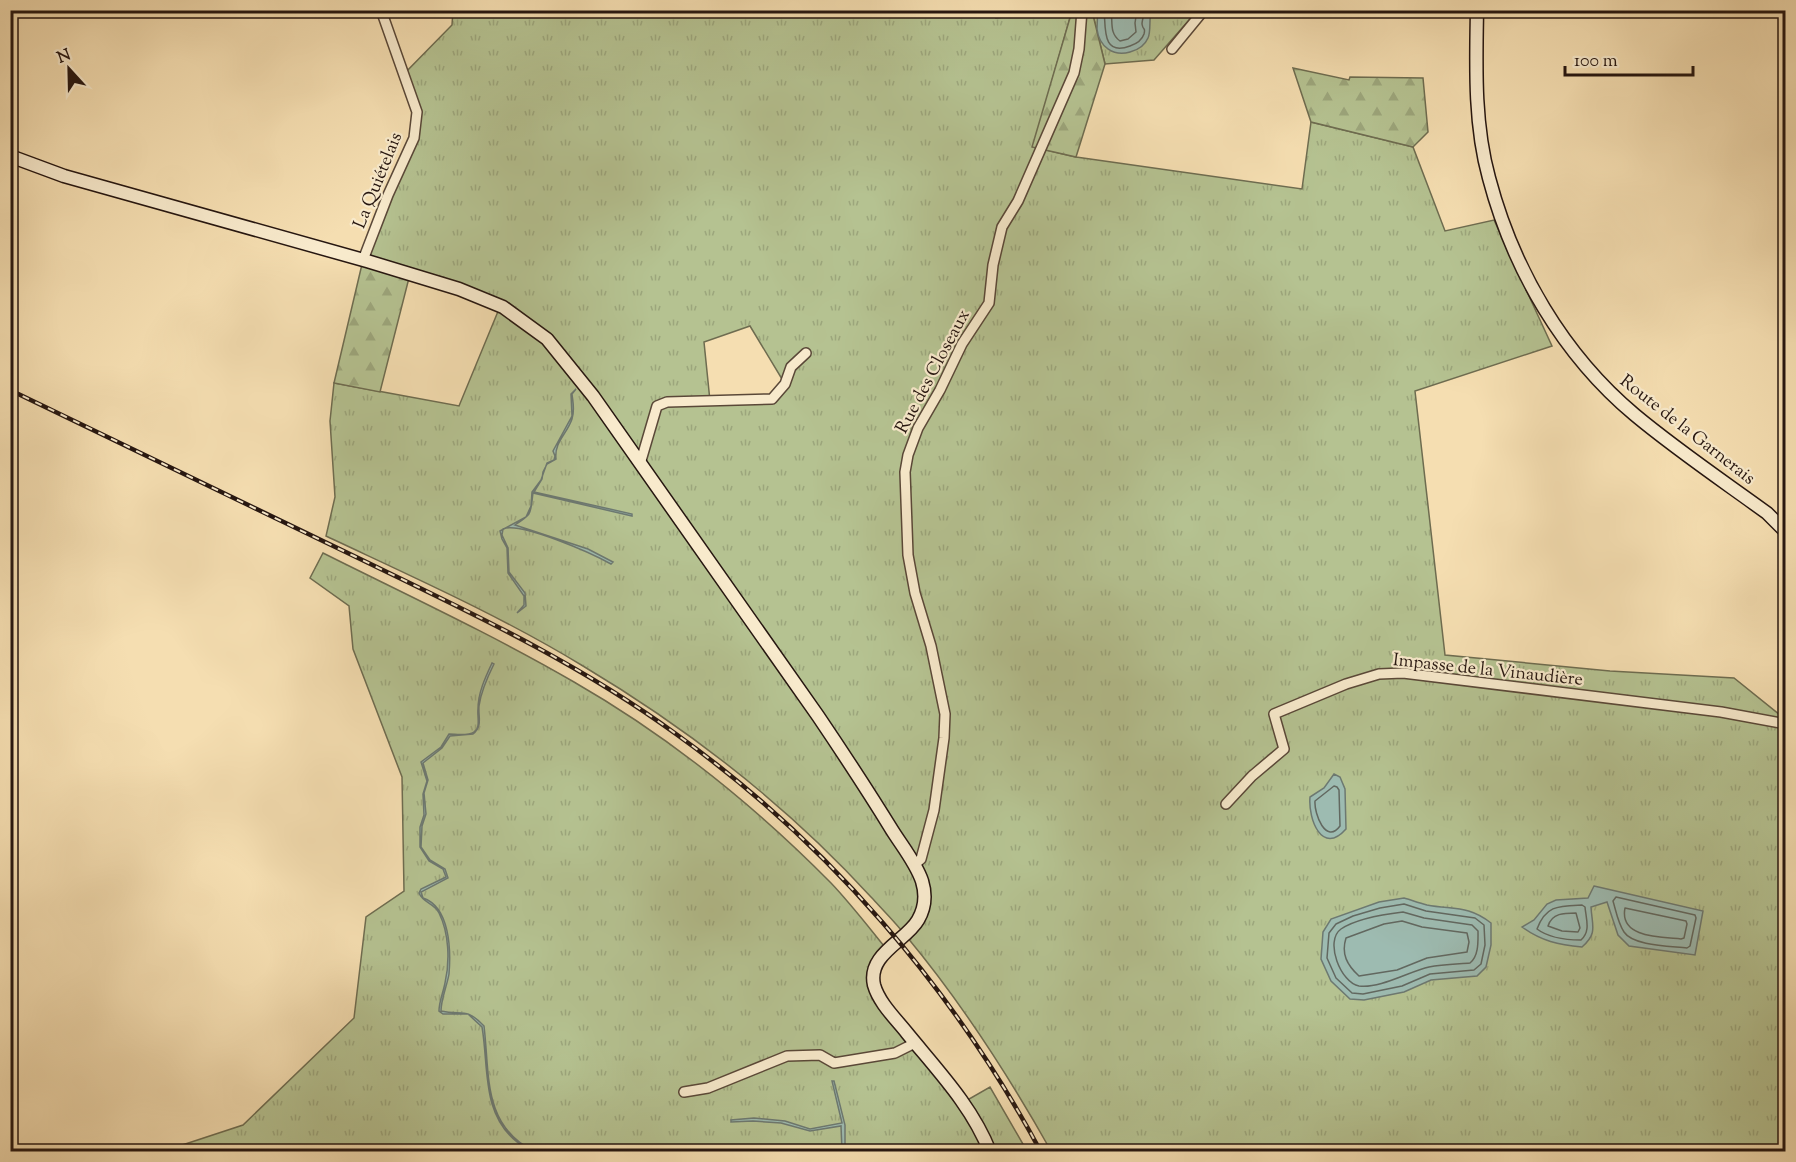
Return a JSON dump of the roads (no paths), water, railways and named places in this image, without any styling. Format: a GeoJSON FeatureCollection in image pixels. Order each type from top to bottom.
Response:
{"type":"FeatureCollection","features":[{"type":"Feature","properties":{"kind":"main road","name":"Route de la Garnerais"},"geometry":{"type":"LineString","coordinates":[[1477,10],[1478,103],[1488,177],[1519,264],[1533,289],[1571,348],[1600,382],[1635,415],[1767,513],[1785,532]]}},
{"type":"Feature","properties":{"kind":"main road"},"geometry":{"type":"LineString","coordinates":[[10,156],[64,176],[459,289],[503,307],[547,339],[640,464],[851,765],[914,865],[922,882],[924,903],[918,921],[877,964],[874,970],[874,983],[887,1008],[964,1102],[990,1152]]}},
{"type":"Feature","properties":{"kind":"street","name":"La Quiételais"},"geometry":{"type":"LineString","coordinates":[[363,260],[388,195],[414,138],[417,112],[381,10]]}},
{"type":"Feature","properties":{"kind":"street","name":"Rue des Closeaux"},"geometry":{"type":"LineString","coordinates":[[914,865],[921,859],[934,810],[945,714],[908,555],[905,472],[908,455],[918,428],[940,390],[962,344],[989,303],[1002,227],[1018,201],[1074,73],[1079,49],[1082,10]]}},
{"type":"Feature","properties":{"kind":"street"},"geometry":{"type":"LineString","coordinates":[[1172,48],[1204,10]]}},
{"type":"Feature","properties":{"kind":"street"},"geometry":{"type":"LineString","coordinates":[[640,464],[657,406],[667,402],[772,399],[785,384],[791,367],[806,353]]}},
{"type":"Feature","properties":{"kind":"street","name":"Impasse de la Vinaudière"},"geometry":{"type":"LineString","coordinates":[[1226,804],[1252,776],[1284,749],[1274,714],[1346,684],[1379,674],[1403,673],[1721,712],[1785,724]]}},
{"type":"Feature","properties":{"kind":"street"},"geometry":{"type":"LineString","coordinates":[[684,1092],[708,1088],[787,1056],[820,1055],[834,1064],[895,1053],[915,1043]]}},
{"type":"Feature","properties":{"kind":"water"},"geometry":{"type":"Polygon","coordinates":[[[1097,11],[1151,11],[1147,41],[1130,52],[1118,53],[1108,49],[1098,35],[1097,11]]]}},
{"type":"Feature","properties":{"kind":"water"},"geometry":{"type":"Polygon","coordinates":[[[576,389],[572,394],[574,410],[572,419],[557,448],[556,459],[546,466],[554,460],[553,451],[572,416],[571,394],[576,389]]]}},
{"type":"Feature","properties":{"kind":"water"},"geometry":{"type":"Polygon","coordinates":[[[542,476],[542,479],[534,492],[632,514],[632,516],[533,493],[531,506],[532,492],[542,476]]]}},
{"type":"Feature","properties":{"kind":"water"},"geometry":{"type":"Polygon","coordinates":[[[526,517],[515,525],[588,549],[613,562],[611,564],[540,534],[512,528],[504,529],[526,517]]]}},
{"type":"Feature","properties":{"kind":"water"},"geometry":{"type":"Polygon","coordinates":[[[503,529],[502,535],[508,548],[509,572],[525,593],[526,606],[517,613],[524,605],[524,596],[508,573],[507,548],[500,531],[503,529]]]}},
{"type":"Feature","properties":{"kind":"water"},"geometry":{"type":"Polygon","coordinates":[[[492,663],[494,664],[480,700],[479,725],[476,731],[473,734],[450,736],[442,748],[423,763],[428,780],[424,793],[426,814],[422,826],[421,847],[430,860],[445,869],[448,878],[421,892],[423,898],[439,910],[447,930],[450,953],[449,974],[441,1011],[468,1014],[443,1014],[439,1011],[448,966],[447,938],[439,913],[423,899],[419,893],[421,889],[446,877],[443,869],[429,861],[420,847],[420,827],[424,815],[423,794],[427,781],[421,762],[441,747],[449,734],[469,734],[476,730],[479,697],[492,663]]]}},
{"type":"Feature","properties":{"kind":"water"},"geometry":{"type":"Polygon","coordinates":[[[1334,774],[1340,777],[1345,789],[1346,829],[1330,838],[1324,837],[1314,824],[1310,797],[1324,788],[1334,774]]]}},
{"type":"Feature","properties":{"kind":"water"},"geometry":{"type":"Polygon","coordinates":[[[1594,886],[1703,911],[1695,955],[1629,946],[1618,935],[1607,902],[1591,907],[1592,933],[1582,947],[1550,942],[1522,927],[1534,920],[1547,904],[1556,900],[1588,898],[1594,886]]]}},
{"type":"Feature","properties":{"kind":"water"},"geometry":{"type":"Polygon","coordinates":[[[1404,898],[1427,905],[1475,913],[1491,923],[1491,945],[1486,967],[1477,976],[1431,980],[1404,992],[1364,1000],[1350,999],[1331,981],[1321,959],[1323,932],[1331,919],[1379,902],[1404,898]]]}},
{"type":"Feature","properties":{"kind":"water"},"geometry":{"type":"Polygon","coordinates":[[[468,1014],[484,1026],[489,1080],[497,1112],[505,1127],[516,1140],[533,1151],[517,1142],[505,1130],[497,1117],[489,1089],[482,1027],[468,1014]]]}},
{"type":"Feature","properties":{"kind":"water"},"geometry":{"type":"Polygon","coordinates":[[[832,1081],[834,1081],[845,1125],[845,1151],[842,1151],[841,1126],[810,1131],[781,1123],[731,1122],[731,1120],[754,1118],[785,1121],[810,1129],[842,1123],[832,1081]]]}},
{"type":"Feature","properties":{"kind":"railway"},"geometry":{"type":"LineString","coordinates":[[10,390],[437,596],[519,638],[599,683],[676,734],[731,776],[784,822],[835,870],[882,922],[927,976],[968,1033],[1006,1091],[1041,1152]]}}]}
